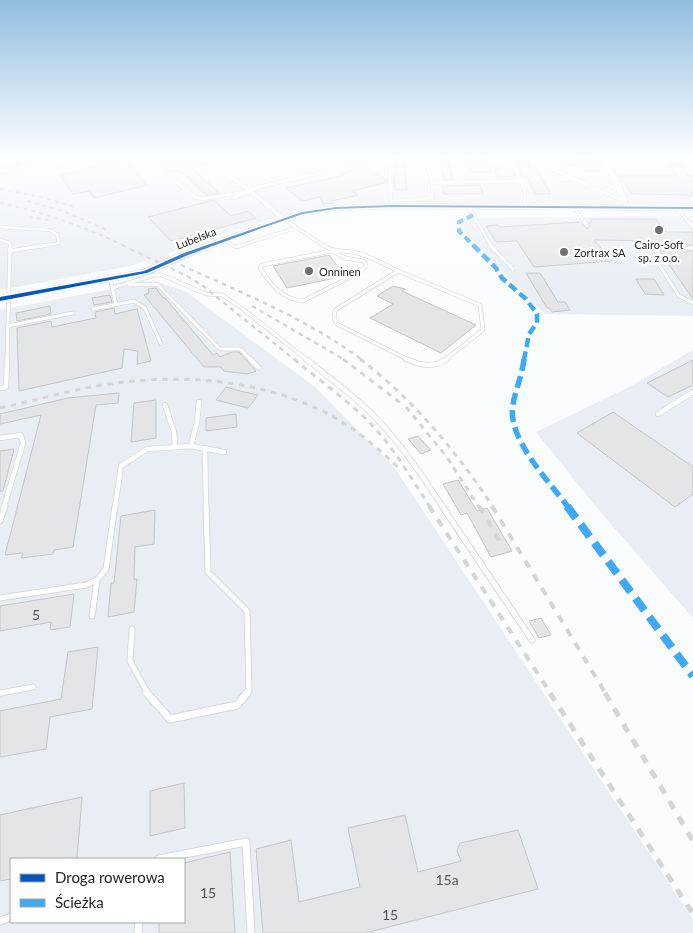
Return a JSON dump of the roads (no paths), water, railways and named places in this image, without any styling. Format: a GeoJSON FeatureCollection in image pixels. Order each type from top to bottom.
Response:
{"type":"FeatureCollection","features":[{"type":"Feature","properties":{"kind":"street"},"geometry":{"type":"LineString","coordinates":[[260,200],[284,219]]}},
{"type":"Feature","properties":{"kind":"street"},"geometry":{"type":"LineString","coordinates":[[622,200],[627,207]]}},
{"type":"Feature","properties":{"kind":"street","name":"Lubelska"},"geometry":{"type":"LineString","coordinates":[[3,297],[145,272],[224,240],[284,219],[336,208],[391,203],[468,206],[693,208]]}},
{"type":"Feature","properties":{"kind":"lane"},"geometry":{"type":"LineString","coordinates":[[391,200],[391,203],[419,200]]}},
{"type":"Feature","properties":{"kind":"lane"},"geometry":{"type":"LineString","coordinates":[[523,200],[524,206]]}},
{"type":"Feature","properties":{"kind":"lane"},"geometry":{"type":"LineString","coordinates":[[468,206],[488,243],[513,269]]}},
{"type":"Feature","properties":{"kind":"lane"},"geometry":{"type":"LineString","coordinates":[[574,207],[587,226]]}},
{"type":"Feature","properties":{"kind":"lane"},"geometry":{"type":"LineString","coordinates":[[676,208],[693,228]]}},
{"type":"Feature","properties":{"kind":"lane"},"geometry":{"type":"LineString","coordinates":[[284,219],[332,251],[345,258],[364,261],[366,266],[360,272],[303,301],[293,301],[270,285],[260,268],[262,265],[332,251],[346,249],[356,251],[480,306],[483,330],[444,362],[432,366],[414,363],[337,324],[334,318],[335,310],[398,270]]}},
{"type":"Feature","properties":{"kind":"lane"},"geometry":{"type":"LineString","coordinates":[[0,227],[49,230],[59,235],[59,243],[9,251]]}},
{"type":"Feature","properties":{"kind":"lane"},"geometry":{"type":"LineString","coordinates":[[224,240],[236,247],[295,228]]}},
{"type":"Feature","properties":{"kind":"lane"},"geometry":{"type":"LineString","coordinates":[[0,240],[10,244],[3,297],[7,310],[6,387],[0,388]]}},
{"type":"Feature","properties":{"kind":"lane"},"geometry":{"type":"LineString","coordinates":[[693,248],[657,248],[651,252],[679,296],[693,303]]}},
{"type":"Feature","properties":{"kind":"lane"},"geometry":{"type":"LineString","coordinates":[[112,288],[154,275],[162,275],[206,294],[222,295],[243,308],[361,404],[392,436],[417,468],[532,640]]}},
{"type":"Feature","properties":{"kind":"lane"},"geometry":{"type":"LineString","coordinates":[[110,278],[116,304]]}},
{"type":"Feature","properties":{"kind":"lane"},"geometry":{"type":"LineString","coordinates":[[126,285],[157,284],[220,349],[240,348],[259,368]]}},
{"type":"Feature","properties":{"kind":"lane"},"geometry":{"type":"LineString","coordinates":[[93,309],[134,300],[145,308],[161,344]]}},
{"type":"Feature","properties":{"kind":"lane"},"geometry":{"type":"LineString","coordinates":[[0,311],[7,310]]}},
{"type":"Feature","properties":{"kind":"lane"},"geometry":{"type":"LineString","coordinates":[[7,326],[73,313]]}},
{"type":"Feature","properties":{"kind":"lane"},"geometry":{"type":"LineString","coordinates":[[658,414],[693,392]]}},
{"type":"Feature","properties":{"kind":"lane"},"geometry":{"type":"LineString","coordinates":[[191,446],[197,422],[199,402]]}},
{"type":"Feature","properties":{"kind":"lane"},"geometry":{"type":"LineString","coordinates":[[165,405],[174,432],[175,447]]}},
{"type":"Feature","properties":{"kind":"lane"},"geometry":{"type":"LineString","coordinates":[[0,438],[21,435],[23,443],[0,522]]}},
{"type":"Feature","properties":{"kind":"lane"},"geometry":{"type":"LineString","coordinates":[[0,598],[86,585],[97,580],[106,569],[121,466],[147,449],[191,446],[224,452]]}},
{"type":"Feature","properties":{"kind":"lane"},"geometry":{"type":"LineString","coordinates":[[132,629],[130,661],[145,691],[170,719],[237,706],[249,691],[247,612],[208,572],[206,448]]}},
{"type":"Feature","properties":{"kind":"lane"},"geometry":{"type":"LineString","coordinates":[[92,616],[97,580]]}},
{"type":"Feature","properties":{"kind":"lane"},"geometry":{"type":"LineString","coordinates":[[0,693],[33,687]]}},
{"type":"Feature","properties":{"kind":"lane"},"geometry":{"type":"LineString","coordinates":[[164,858],[246,842],[251,933]]}},
{"type":"Feature","properties":{"kind":"railway"},"geometry":{"type":"LineString","coordinates":[[50,200],[78,208]]}},
{"type":"Feature","properties":{"kind":"railway"},"geometry":{"type":"LineString","coordinates":[[27,201],[63,211],[107,230]]}},
{"type":"Feature","properties":{"kind":"railway"},"geometry":{"type":"LineString","coordinates":[[0,203],[64,221],[125,246]]}},
{"type":"Feature","properties":{"kind":"railway"},"geometry":{"type":"LineString","coordinates":[[29,217],[49,220]]}},
{"type":"Feature","properties":{"kind":"railway"},"geometry":{"type":"LineString","coordinates":[[122,245],[187,276],[203,286],[295,360]]}},
{"type":"Feature","properties":{"kind":"railway"},"geometry":{"type":"LineString","coordinates":[[181,265],[297,319],[362,360]]}},
{"type":"Feature","properties":{"kind":"railway"},"geometry":{"type":"LineString","coordinates":[[252,306],[345,360]]}},
{"type":"Feature","properties":{"kind":"railway"},"geometry":{"type":"LineString","coordinates":[[294,359],[373,426],[396,455],[430,507]]}},
{"type":"Feature","properties":{"kind":"railway"},"geometry":{"type":"LineString","coordinates":[[343,359],[402,404]]}},
{"type":"Feature","properties":{"kind":"railway"},"geometry":{"type":"LineString","coordinates":[[360,359],[380,375],[433,427],[493,507]]}},
{"type":"Feature","properties":{"kind":"railway"},"geometry":{"type":"LineString","coordinates":[[0,408],[84,388],[127,382],[158,380],[221,382],[252,387],[282,395],[311,406],[356,431],[401,470]]}},
{"type":"Feature","properties":{"kind":"railway"},"geometry":{"type":"LineString","coordinates":[[406,407],[446,456],[479,507]]}},
{"type":"Feature","properties":{"kind":"railway"},"geometry":{"type":"LineString","coordinates":[[429,506],[551,694]]}},
{"type":"Feature","properties":{"kind":"railway"},"geometry":{"type":"LineString","coordinates":[[479,506],[502,545]]}},
{"type":"Feature","properties":{"kind":"railway"},"geometry":{"type":"LineString","coordinates":[[492,506],[606,694]]}},
{"type":"Feature","properties":{"kind":"railway"},"geometry":{"type":"LineString","coordinates":[[550,693],[693,914]]}},
{"type":"Feature","properties":{"kind":"railway"},"geometry":{"type":"LineString","coordinates":[[605,693],[693,841]]}},
{"type":"Feature","properties":{"kind":"place","name":"Cairo-Soft sp. z o.o."},"geometry":{"type":"Point","coordinates":[659,230]}},
{"type":"Feature","properties":{"kind":"place","name":"Zortrax SA"},"geometry":{"type":"Point","coordinates":[564,252]}},
{"type":"Feature","properties":{"kind":"place","name":"Onninen"},"geometry":{"type":"Point","coordinates":[309,271]}}]}
